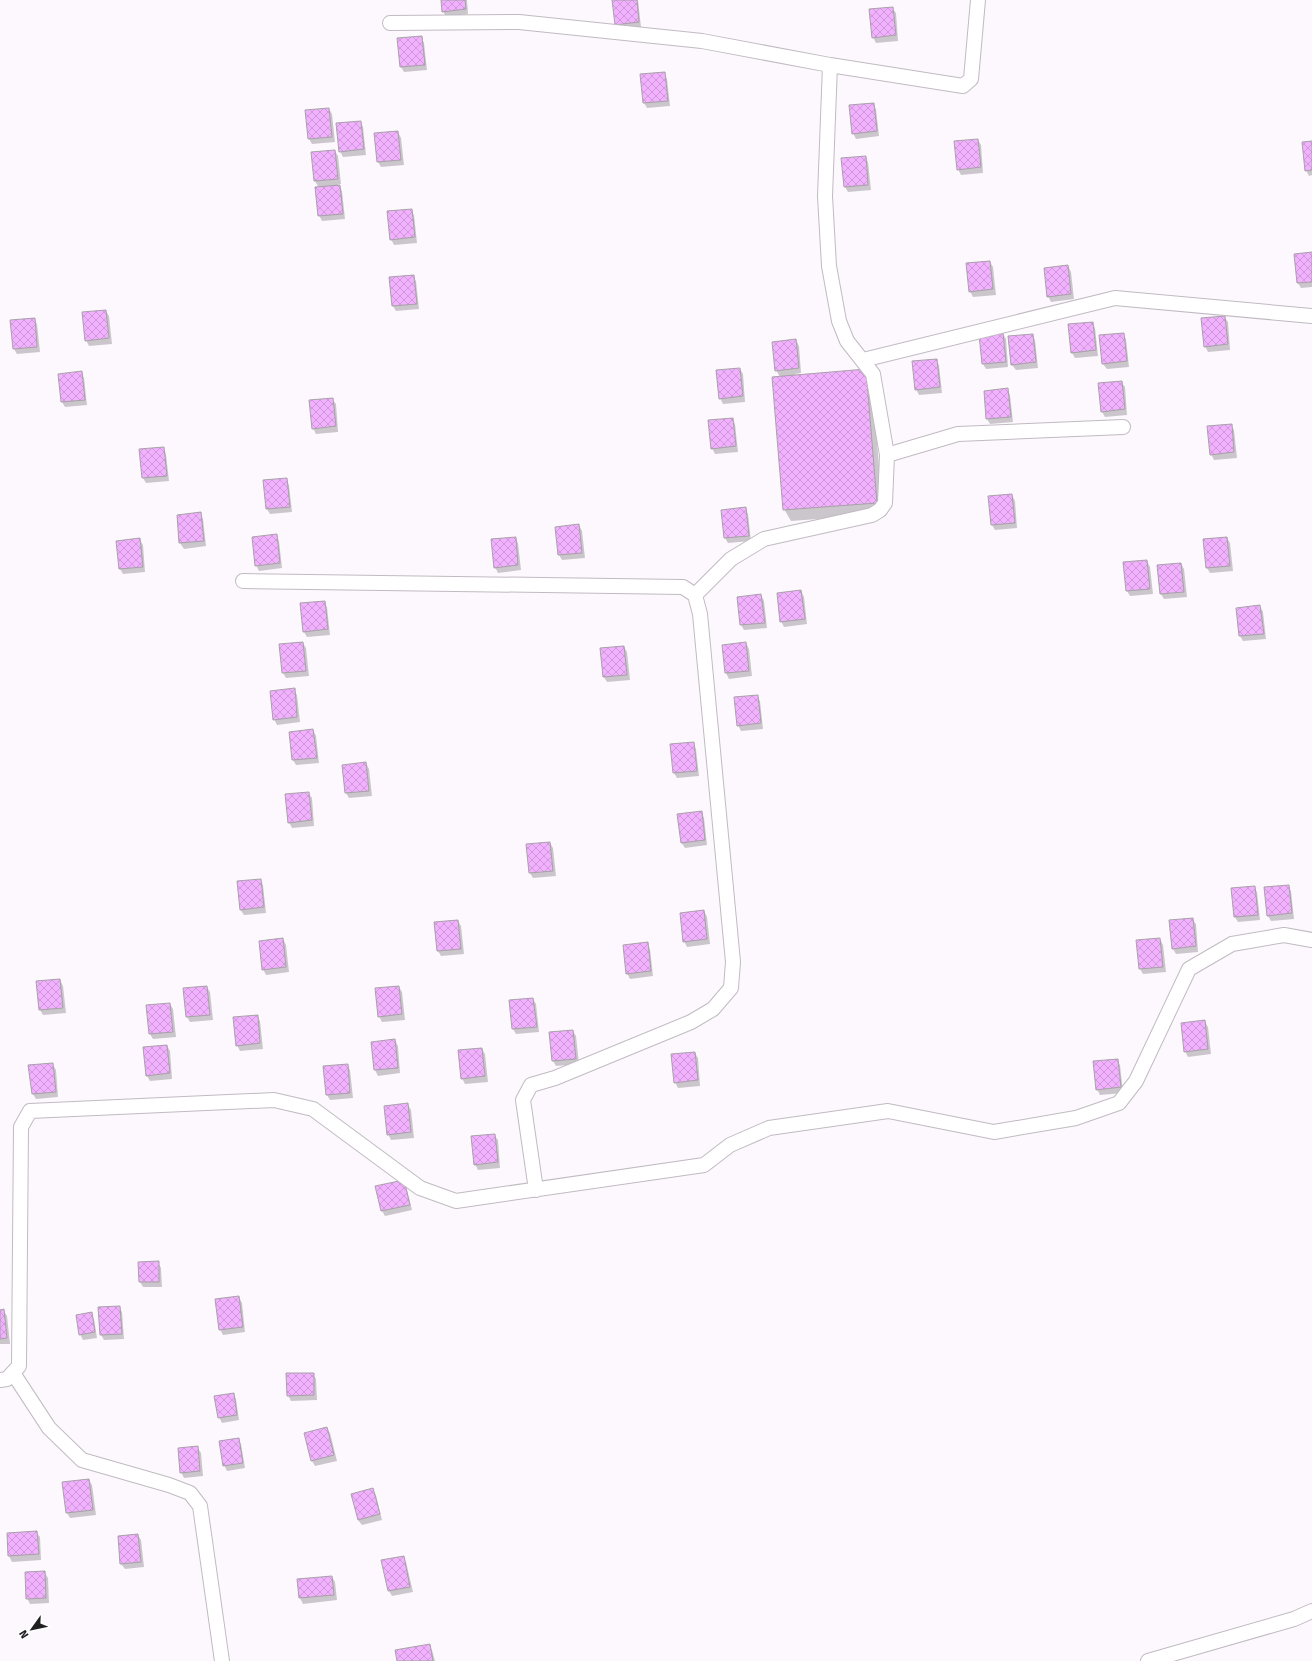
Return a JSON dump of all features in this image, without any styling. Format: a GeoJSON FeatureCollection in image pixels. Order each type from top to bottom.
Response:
{"type":"FeatureCollection","features":[{"type":"Feature","properties":{"kind":"street"},"geometry":{"type":"LineString","coordinates":[[390,23],[519,22],[702,41],[830,65],[963,86],[971,79],[978,0]]}},
{"type":"Feature","properties":{"kind":"street"},"geometry":{"type":"LineString","coordinates":[[695,596],[731,559],[764,539],[872,514],[880,510],[885,503],[887,454],[873,374],[864,360],[847,341],[839,321],[829,266],[825,196],[830,65]]}},
{"type":"Feature","properties":{"kind":"street"},"geometry":{"type":"LineString","coordinates":[[864,360],[1116,298],[1312,316]]}},
{"type":"Feature","properties":{"kind":"street"},"geometry":{"type":"LineString","coordinates":[[887,454],[958,434],[1123,427]]}},
{"type":"Feature","properties":{"kind":"street"},"geometry":{"type":"LineString","coordinates":[[243,580],[683,587],[695,596],[700,614],[732,954],[731,988],[713,1009],[691,1022],[554,1078],[530,1084],[524,1100],[536,1190]]}},
{"type":"Feature","properties":{"kind":"street"},"geometry":{"type":"LineString","coordinates":[[0,1380],[7,1379],[19,1366],[21,1127],[30,1112],[274,1100],[313,1109],[420,1188],[456,1201],[704,1165],[730,1146],[769,1128],[888,1111],[994,1132],[1076,1118],[1119,1103],[1136,1081],[1189,969],[1232,944],[1284,935],[1312,940]]}},
{"type":"Feature","properties":{"kind":"street"},"geometry":{"type":"LineString","coordinates":[[13,1373],[49,1428],[82,1460],[190,1493],[200,1506],[222,1661]]}},
{"type":"Feature","properties":{"kind":"street"},"geometry":{"type":"LineString","coordinates":[[1148,1661],[1294,1619],[1312,1611]]}},
{"type":"Feature","properties":{"kind":"building"},"geometry":{"type":"Polygon","coordinates":[[[441,0],[465,0],[466,9],[442,12],[441,0]]]}},
{"type":"Feature","properties":{"kind":"building"},"geometry":{"type":"Polygon","coordinates":[[[612,0],[637,0],[639,22],[615,25],[612,0]]]}},
{"type":"Feature","properties":{"kind":"building"},"geometry":{"type":"Polygon","coordinates":[[[893,7],[896,35],[872,38],[869,9],[893,7]]]}},
{"type":"Feature","properties":{"kind":"building"},"geometry":{"type":"Polygon","coordinates":[[[422,36],[425,65],[400,67],[397,38],[422,36]]]}},
{"type":"Feature","properties":{"kind":"building"},"geometry":{"type":"Polygon","coordinates":[[[665,72],[668,101],[643,103],[640,74],[665,72]]]}},
{"type":"Feature","properties":{"kind":"building"},"geometry":{"type":"Polygon","coordinates":[[[874,103],[877,131],[852,134],[849,105],[874,103]]]}},
{"type":"Feature","properties":{"kind":"building"},"geometry":{"type":"Polygon","coordinates":[[[329,108],[332,137],[308,139],[305,110],[329,108]]]}},
{"type":"Feature","properties":{"kind":"building"},"geometry":{"type":"Polygon","coordinates":[[[361,121],[364,149],[339,152],[336,123],[361,121]]]}},
{"type":"Feature","properties":{"kind":"building"},"geometry":{"type":"Polygon","coordinates":[[[398,131],[401,160],[377,162],[374,133],[398,131]]]}},
{"type":"Feature","properties":{"kind":"building"},"geometry":{"type":"Polygon","coordinates":[[[978,139],[981,167],[957,170],[954,141],[978,139]]]}},
{"type":"Feature","properties":{"kind":"building"},"geometry":{"type":"Polygon","coordinates":[[[1312,141],[1312,170],[1305,171],[1302,142],[1312,141]]]}},
{"type":"Feature","properties":{"kind":"building"},"geometry":{"type":"Polygon","coordinates":[[[335,150],[338,179],[314,181],[311,152],[335,150]]]}},
{"type":"Feature","properties":{"kind":"building"},"geometry":{"type":"Polygon","coordinates":[[[866,156],[868,185],[844,187],[841,158],[866,156]]]}},
{"type":"Feature","properties":{"kind":"building"},"geometry":{"type":"Polygon","coordinates":[[[340,185],[343,214],[318,216],[315,187],[340,185]]]}},
{"type":"Feature","properties":{"kind":"building"},"geometry":{"type":"Polygon","coordinates":[[[412,209],[415,237],[390,240],[387,211],[412,209]]]}},
{"type":"Feature","properties":{"kind":"building"},"geometry":{"type":"Polygon","coordinates":[[[1312,252],[1312,282],[1297,283],[1294,254],[1312,252]]]}},
{"type":"Feature","properties":{"kind":"building"},"geometry":{"type":"Polygon","coordinates":[[[990,261],[993,289],[969,292],[966,263],[990,261]]]}},
{"type":"Feature","properties":{"kind":"building"},"geometry":{"type":"Polygon","coordinates":[[[1068,265],[1071,294],[1047,297],[1044,268],[1068,265]]]}},
{"type":"Feature","properties":{"kind":"building"},"geometry":{"type":"Polygon","coordinates":[[[414,275],[417,304],[392,306],[389,277],[414,275]]]}},
{"type":"Feature","properties":{"kind":"building"},"geometry":{"type":"Polygon","coordinates":[[[106,310],[109,338],[85,341],[82,312],[106,310]]]}},
{"type":"Feature","properties":{"kind":"building"},"geometry":{"type":"Polygon","coordinates":[[[1225,316],[1228,344],[1204,347],[1201,318],[1225,316]]]}},
{"type":"Feature","properties":{"kind":"building"},"geometry":{"type":"Polygon","coordinates":[[[35,318],[37,347],[13,349],[10,320],[35,318]]]}},
{"type":"Feature","properties":{"kind":"building"},"geometry":{"type":"Polygon","coordinates":[[[1093,322],[1096,350],[1071,353],[1068,324],[1093,322]]]}},
{"type":"Feature","properties":{"kind":"building"},"geometry":{"type":"Polygon","coordinates":[[[1003,333],[1006,362],[982,364],[979,335],[1003,333]]]}},
{"type":"Feature","properties":{"kind":"building"},"geometry":{"type":"Polygon","coordinates":[[[1124,333],[1127,361],[1102,364],[1099,335],[1124,333]]]}},
{"type":"Feature","properties":{"kind":"building"},"geometry":{"type":"Polygon","coordinates":[[[1033,334],[1036,362],[1011,365],[1008,336],[1033,334]]]}},
{"type":"Feature","properties":{"kind":"building"},"geometry":{"type":"Polygon","coordinates":[[[796,339],[799,368],[775,371],[772,342],[796,339]]]}},
{"type":"Feature","properties":{"kind":"building"},"geometry":{"type":"Polygon","coordinates":[[[937,359],[940,387],[915,390],[912,361],[937,359]]]}},
{"type":"Feature","properties":{"kind":"building"},"geometry":{"type":"Polygon","coordinates":[[[740,368],[743,396],[719,399],[716,370],[740,368]]]}},
{"type":"Feature","properties":{"kind":"building"},"geometry":{"type":"Polygon","coordinates":[[[866,369],[877,503],[783,510],[772,377],[866,369]]]}},
{"type":"Feature","properties":{"kind":"building"},"geometry":{"type":"Polygon","coordinates":[[[82,371],[85,400],[61,402],[58,374],[82,371]]]}},
{"type":"Feature","properties":{"kind":"building"},"geometry":{"type":"Polygon","coordinates":[[[1122,381],[1125,409],[1101,412],[1098,383],[1122,381]]]}},
{"type":"Feature","properties":{"kind":"building"},"geometry":{"type":"Polygon","coordinates":[[[1008,388],[1011,417],[986,419],[984,391],[1008,388]]]}},
{"type":"Feature","properties":{"kind":"building"},"geometry":{"type":"Polygon","coordinates":[[[333,398],[336,426],[312,429],[309,400],[333,398]]]}},
{"type":"Feature","properties":{"kind":"building"},"geometry":{"type":"Polygon","coordinates":[[[733,418],[736,446],[711,449],[708,420],[733,418]]]}},
{"type":"Feature","properties":{"kind":"building"},"geometry":{"type":"Polygon","coordinates":[[[1232,424],[1234,452],[1210,455],[1207,426],[1232,424]]]}},
{"type":"Feature","properties":{"kind":"building"},"geometry":{"type":"Polygon","coordinates":[[[164,447],[167,476],[142,478],[139,449],[164,447]]]}},
{"type":"Feature","properties":{"kind":"building"},"geometry":{"type":"Polygon","coordinates":[[[287,478],[290,507],[266,509],[263,480],[287,478]]]}},
{"type":"Feature","properties":{"kind":"building"},"geometry":{"type":"Polygon","coordinates":[[[1012,494],[1015,523],[991,525],[988,496],[1012,494]]]}},
{"type":"Feature","properties":{"kind":"building"},"geometry":{"type":"Polygon","coordinates":[[[746,507],[749,536],[724,538],[721,510],[746,507]]]}},
{"type":"Feature","properties":{"kind":"building"},"geometry":{"type":"Polygon","coordinates":[[[201,512],[204,541],[179,543],[177,515],[201,512]]]}},
{"type":"Feature","properties":{"kind":"building"},"geometry":{"type":"Polygon","coordinates":[[[579,524],[582,553],[558,555],[555,527],[579,524]]]}},
{"type":"Feature","properties":{"kind":"building"},"geometry":{"type":"Polygon","coordinates":[[[277,534],[280,563],[255,566],[252,537],[277,534]]]}},
{"type":"Feature","properties":{"kind":"building"},"geometry":{"type":"Polygon","coordinates":[[[516,537],[518,565],[494,568],[491,539],[516,537]]]}},
{"type":"Feature","properties":{"kind":"building"},"geometry":{"type":"Polygon","coordinates":[[[1227,537],[1230,566],[1206,568],[1203,539],[1227,537]]]}},
{"type":"Feature","properties":{"kind":"building"},"geometry":{"type":"Polygon","coordinates":[[[140,538],[143,567],[119,569],[116,541],[140,538]]]}},
{"type":"Feature","properties":{"kind":"building"},"geometry":{"type":"Polygon","coordinates":[[[1147,560],[1150,589],[1126,591],[1123,562],[1147,560]]]}},
{"type":"Feature","properties":{"kind":"building"},"geometry":{"type":"Polygon","coordinates":[[[1181,563],[1184,592],[1160,594],[1157,565],[1181,563]]]}},
{"type":"Feature","properties":{"kind":"building"},"geometry":{"type":"Polygon","coordinates":[[[801,590],[805,619],[780,622],[777,593],[801,590]]]}},
{"type":"Feature","properties":{"kind":"building"},"geometry":{"type":"Polygon","coordinates":[[[761,594],[765,623],[740,625],[737,597],[761,594]]]}},
{"type":"Feature","properties":{"kind":"building"},"geometry":{"type":"Polygon","coordinates":[[[325,601],[328,629],[303,632],[300,603],[325,601]]]}},
{"type":"Feature","properties":{"kind":"building"},"geometry":{"type":"Polygon","coordinates":[[[1260,605],[1264,634],[1239,636],[1236,608],[1260,605]]]}},
{"type":"Feature","properties":{"kind":"building"},"geometry":{"type":"Polygon","coordinates":[[[303,642],[306,671],[282,673],[279,644],[303,642]]]}},
{"type":"Feature","properties":{"kind":"building"},"geometry":{"type":"Polygon","coordinates":[[[746,642],[749,671],[725,673],[722,645],[746,642]]]}},
{"type":"Feature","properties":{"kind":"building"},"geometry":{"type":"Polygon","coordinates":[[[624,646],[627,675],[603,677],[600,648],[624,646]]]}},
{"type":"Feature","properties":{"kind":"building"},"geometry":{"type":"Polygon","coordinates":[[[295,688],[297,717],[273,720],[270,691],[295,688]]]}},
{"type":"Feature","properties":{"kind":"building"},"geometry":{"type":"Polygon","coordinates":[[[758,695],[761,723],[737,726],[734,697],[758,695]]]}},
{"type":"Feature","properties":{"kind":"building"},"geometry":{"type":"Polygon","coordinates":[[[313,729],[317,758],[292,760],[289,732],[313,729]]]}},
{"type":"Feature","properties":{"kind":"building"},"geometry":{"type":"Polygon","coordinates":[[[694,742],[697,771],[673,773],[670,744],[694,742]]]}},
{"type":"Feature","properties":{"kind":"building"},"geometry":{"type":"Polygon","coordinates":[[[366,762],[369,791],[345,793],[342,765],[366,762]]]}},
{"type":"Feature","properties":{"kind":"building"},"geometry":{"type":"Polygon","coordinates":[[[309,792],[312,820],[288,823],[285,794],[309,792]]]}},
{"type":"Feature","properties":{"kind":"building"},"geometry":{"type":"Polygon","coordinates":[[[702,811],[705,840],[681,843],[677,814],[702,811]]]}},
{"type":"Feature","properties":{"kind":"building"},"geometry":{"type":"Polygon","coordinates":[[[550,842],[553,871],[529,873],[526,844],[550,842]]]}},
{"type":"Feature","properties":{"kind":"building"},"geometry":{"type":"Polygon","coordinates":[[[261,879],[264,907],[240,910],[237,881],[261,879]]]}},
{"type":"Feature","properties":{"kind":"building"},"geometry":{"type":"Polygon","coordinates":[[[1289,885],[1292,913],[1267,916],[1264,887],[1289,885]]]}},
{"type":"Feature","properties":{"kind":"building"},"geometry":{"type":"Polygon","coordinates":[[[1255,886],[1258,915],[1234,917],[1231,888],[1255,886]]]}},
{"type":"Feature","properties":{"kind":"building"},"geometry":{"type":"Polygon","coordinates":[[[704,910],[707,939],[683,942],[680,913],[704,910]]]}},
{"type":"Feature","properties":{"kind":"building"},"geometry":{"type":"Polygon","coordinates":[[[1193,918],[1196,946],[1172,949],[1169,920],[1193,918]]]}},
{"type":"Feature","properties":{"kind":"building"},"geometry":{"type":"Polygon","coordinates":[[[458,920],[461,949],[437,951],[434,922],[458,920]]]}},
{"type":"Feature","properties":{"kind":"building"},"geometry":{"type":"Polygon","coordinates":[[[283,938],[286,967],[262,970],[259,941],[283,938]]]}},
{"type":"Feature","properties":{"kind":"building"},"geometry":{"type":"Polygon","coordinates":[[[1160,938],[1163,967],[1139,969],[1136,940],[1160,938]]]}},
{"type":"Feature","properties":{"kind":"building"},"geometry":{"type":"Polygon","coordinates":[[[648,942],[651,971],[626,974],[623,945],[648,942]]]}},
{"type":"Feature","properties":{"kind":"building"},"geometry":{"type":"Polygon","coordinates":[[[60,979],[63,1008],[39,1010],[36,981],[60,979]]]}},
{"type":"Feature","properties":{"kind":"building"},"geometry":{"type":"Polygon","coordinates":[[[207,986],[210,1015],[186,1017],[183,988],[207,986]]]}},
{"type":"Feature","properties":{"kind":"building"},"geometry":{"type":"Polygon","coordinates":[[[399,986],[402,1014],[378,1017],[375,988],[399,986]]]}},
{"type":"Feature","properties":{"kind":"building"},"geometry":{"type":"Polygon","coordinates":[[[533,998],[537,1027],[512,1029],[509,1000],[533,998]]]}},
{"type":"Feature","properties":{"kind":"building"},"geometry":{"type":"Polygon","coordinates":[[[170,1003],[173,1032],[149,1034],[146,1005],[170,1003]]]}},
{"type":"Feature","properties":{"kind":"building"},"geometry":{"type":"Polygon","coordinates":[[[258,1015],[260,1043],[236,1046],[233,1017],[258,1015]]]}},
{"type":"Feature","properties":{"kind":"building"},"geometry":{"type":"Polygon","coordinates":[[[1205,1020],[1208,1049],[1184,1052],[1181,1023],[1205,1020]]]}},
{"type":"Feature","properties":{"kind":"building"},"geometry":{"type":"Polygon","coordinates":[[[573,1030],[576,1059],[552,1061],[549,1032],[573,1030]]]}},
{"type":"Feature","properties":{"kind":"building"},"geometry":{"type":"Polygon","coordinates":[[[395,1039],[398,1068],[374,1070],[371,1042],[395,1039]]]}},
{"type":"Feature","properties":{"kind":"building"},"geometry":{"type":"Polygon","coordinates":[[[167,1045],[170,1073],[146,1076],[143,1047],[167,1045]]]}},
{"type":"Feature","properties":{"kind":"building"},"geometry":{"type":"Polygon","coordinates":[[[482,1048],[485,1076],[461,1079],[458,1050],[482,1048]]]}},
{"type":"Feature","properties":{"kind":"building"},"geometry":{"type":"Polygon","coordinates":[[[695,1052],[698,1080],[674,1083],[671,1054],[695,1052]]]}},
{"type":"Feature","properties":{"kind":"building"},"geometry":{"type":"Polygon","coordinates":[[[1118,1059],[1121,1087],[1096,1090],[1093,1061],[1118,1059]]]}},
{"type":"Feature","properties":{"kind":"building"},"geometry":{"type":"Polygon","coordinates":[[[53,1063],[56,1092],[32,1094],[28,1065],[53,1063]]]}},
{"type":"Feature","properties":{"kind":"building"},"geometry":{"type":"Polygon","coordinates":[[[348,1064],[350,1093],[326,1095],[323,1066],[348,1064]]]}},
{"type":"Feature","properties":{"kind":"building"},"geometry":{"type":"Polygon","coordinates":[[[408,1103],[411,1132],[387,1135],[384,1106],[408,1103]]]}},
{"type":"Feature","properties":{"kind":"building"},"geometry":{"type":"Polygon","coordinates":[[[495,1134],[498,1162],[474,1165],[471,1136],[495,1134]]]}},
{"type":"Feature","properties":{"kind":"building"},"geometry":{"type":"Polygon","coordinates":[[[404,1180],[410,1205],[381,1211],[375,1186],[404,1180]]]}},
{"type":"Feature","properties":{"kind":"building"},"geometry":{"type":"Polygon","coordinates":[[[159,1261],[159,1282],[139,1282],[138,1262],[159,1261]]]}},
{"type":"Feature","properties":{"kind":"building"},"geometry":{"type":"Polygon","coordinates":[[[239,1296],[243,1327],[219,1330],[215,1299],[239,1296]]]}},
{"type":"Feature","properties":{"kind":"building"},"geometry":{"type":"Polygon","coordinates":[[[120,1306],[122,1334],[100,1335],[98,1307],[120,1306]]]}},
{"type":"Feature","properties":{"kind":"building"},"geometry":{"type":"Polygon","coordinates":[[[4,1309],[7,1338],[0,1339],[0,1310],[4,1309]]]}},
{"type":"Feature","properties":{"kind":"building"},"geometry":{"type":"Polygon","coordinates":[[[92,1312],[95,1332],[79,1335],[76,1315],[92,1312]]]}},
{"type":"Feature","properties":{"kind":"building"},"geometry":{"type":"Polygon","coordinates":[[[286,1373],[314,1373],[314,1395],[287,1396],[286,1373]]]}},
{"type":"Feature","properties":{"kind":"building"},"geometry":{"type":"Polygon","coordinates":[[[234,1393],[237,1415],[218,1418],[214,1396],[234,1393]]]}},
{"type":"Feature","properties":{"kind":"building"},"geometry":{"type":"Polygon","coordinates":[[[327,1427],[334,1455],[311,1461],[304,1433],[327,1427]]]}},
{"type":"Feature","properties":{"kind":"building"},"geometry":{"type":"Polygon","coordinates":[[[239,1438],[243,1463],[223,1466],[219,1441],[239,1438]]]}},
{"type":"Feature","properties":{"kind":"building"},"geometry":{"type":"Polygon","coordinates":[[[198,1446],[200,1471],[180,1473],[178,1448],[198,1446]]]}},
{"type":"Feature","properties":{"kind":"building"},"geometry":{"type":"Polygon","coordinates":[[[89,1479],[93,1510],[66,1513],[62,1482],[89,1479]]]}},
{"type":"Feature","properties":{"kind":"building"},"geometry":{"type":"Polygon","coordinates":[[[373,1488],[380,1514],[358,1520],[351,1494],[373,1488]]]}},
{"type":"Feature","properties":{"kind":"building"},"geometry":{"type":"Polygon","coordinates":[[[37,1531],[39,1554],[8,1556],[7,1533],[37,1531]]]}},
{"type":"Feature","properties":{"kind":"building"},"geometry":{"type":"Polygon","coordinates":[[[138,1534],[141,1562],[120,1564],[118,1536],[138,1534]]]}},
{"type":"Feature","properties":{"kind":"building"},"geometry":{"type":"Polygon","coordinates":[[[404,1556],[410,1587],[388,1591],[381,1560],[404,1556]]]}},
{"type":"Feature","properties":{"kind":"building"},"geometry":{"type":"Polygon","coordinates":[[[45,1571],[46,1598],[26,1599],[25,1572],[45,1571]]]}},
{"type":"Feature","properties":{"kind":"building"},"geometry":{"type":"Polygon","coordinates":[[[332,1576],[334,1595],[299,1598],[297,1579],[332,1576]]]}},
{"type":"Feature","properties":{"kind":"building"},"geometry":{"type":"Polygon","coordinates":[[[430,1644],[433,1661],[397,1661],[395,1650],[430,1644]]]}}]}
